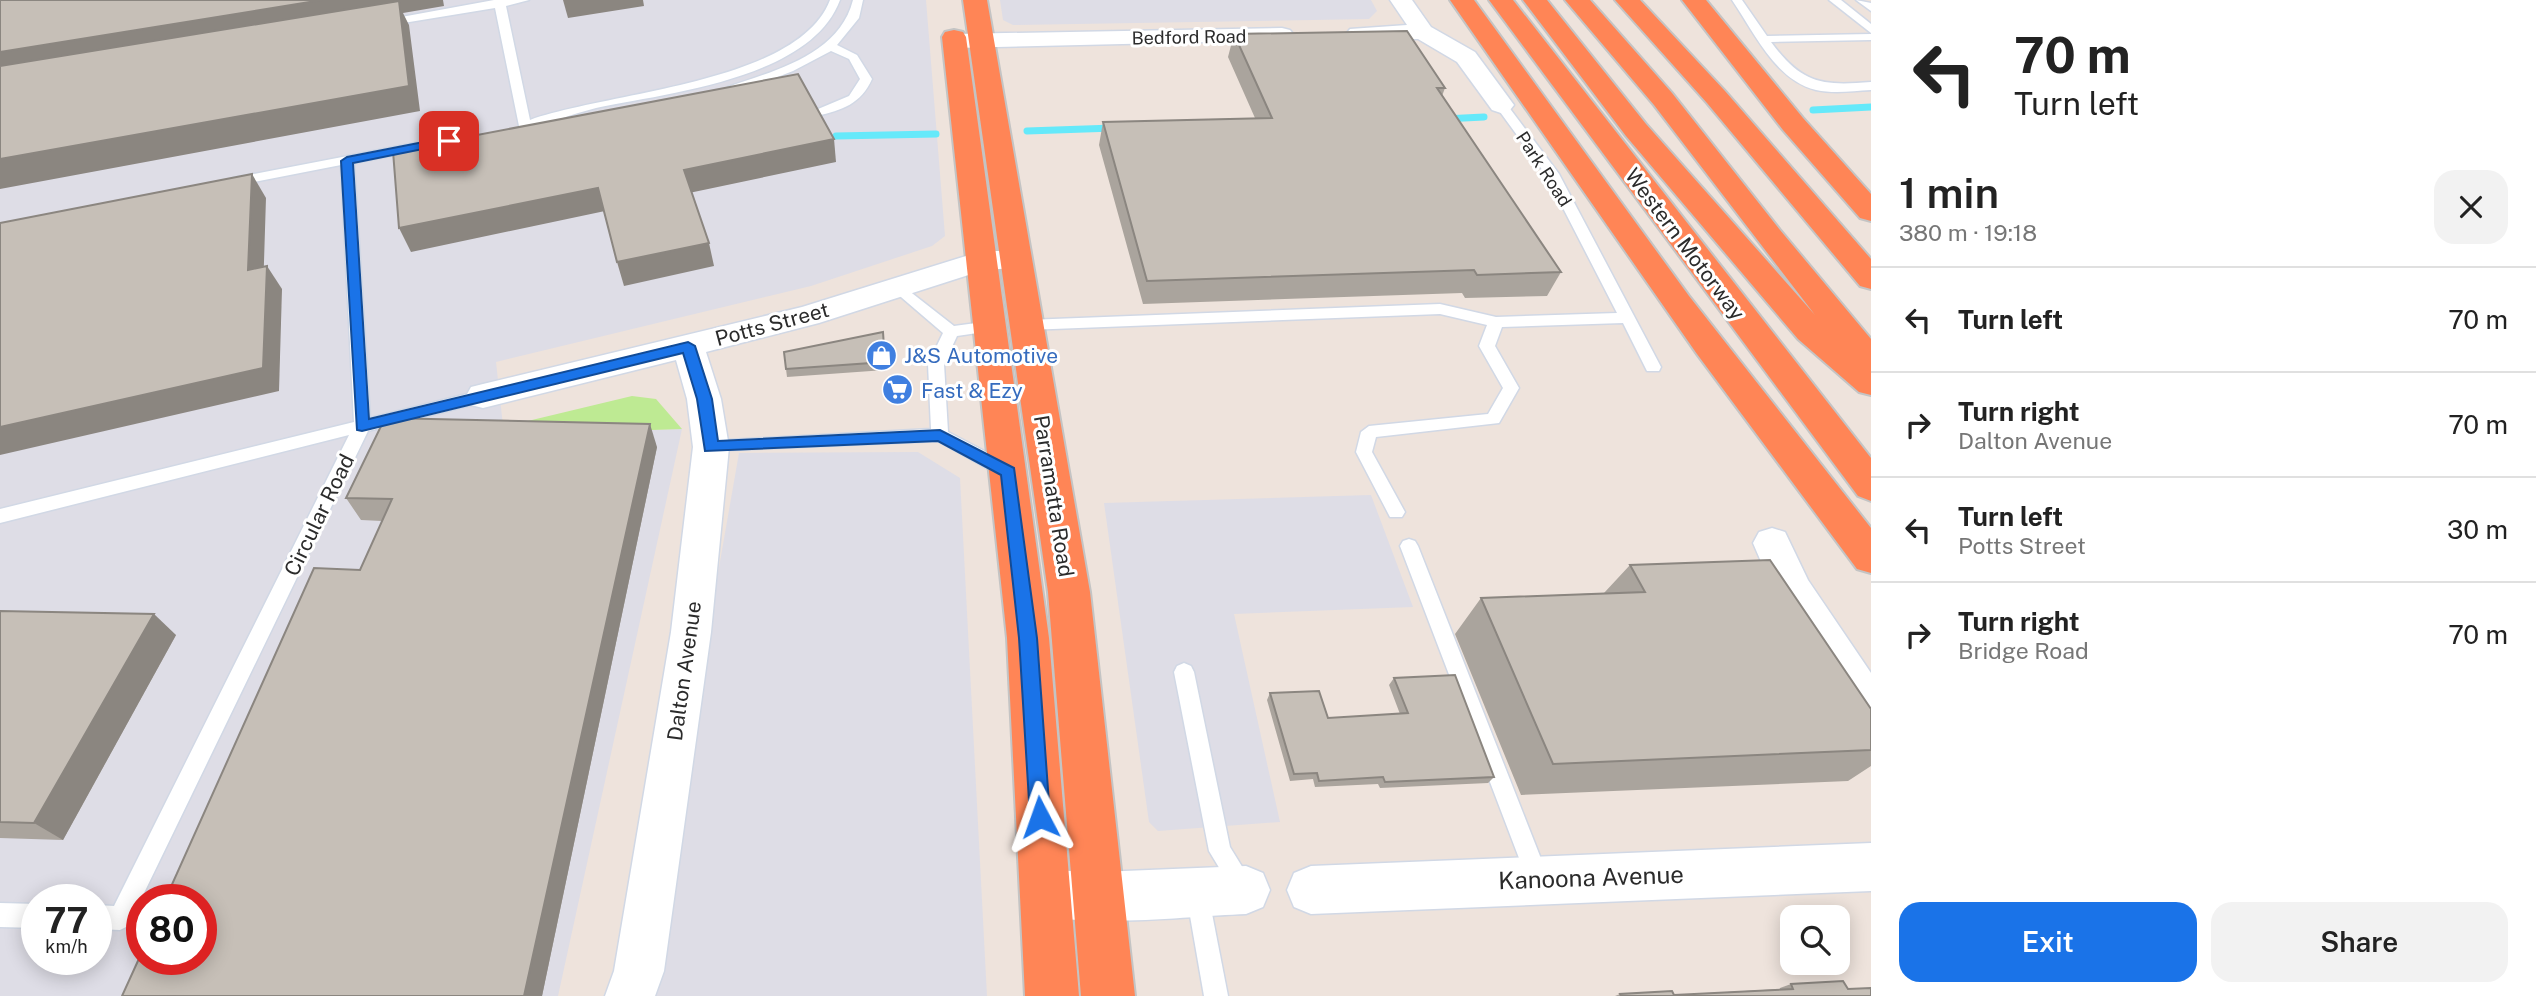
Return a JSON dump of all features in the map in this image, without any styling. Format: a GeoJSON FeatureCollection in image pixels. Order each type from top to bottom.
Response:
{"type":"FeatureCollection","features":[{"type":"Feature","properties":{"kind":"highway","name":"Parramatta Road"},"geometry":{"type":"LineString","coordinates":[[950,0],[967,40],[1009,325],[1069,592],[1108,996]]}},
{"type":"Feature","properties":{"kind":"highway","name":"Parramatta Road"},"geometry":{"type":"LineString","coordinates":[[967,40],[975,0]]}},
{"type":"Feature","properties":{"kind":"highway"},"geometry":{"type":"LineString","coordinates":[[1462,0],[1699,333],[1816,489],[1871,557]]}},
{"type":"Feature","properties":{"kind":"highway","name":"Western Motorway"},"geometry":{"type":"LineString","coordinates":[[1501,0],[1576,102],[1606,116],[1871,486]]}},
{"type":"Feature","properties":{"kind":"highway"},"geometry":{"type":"LineString","coordinates":[[1535,0],[1606,116],[1636,130],[1810,331],[1871,383]]}},
{"type":"Feature","properties":{"kind":"highway"},"geometry":{"type":"LineString","coordinates":[[1577,0],[1686,128],[1769,237],[1871,361]]}},
{"type":"Feature","properties":{"kind":"highway"},"geometry":{"type":"LineString","coordinates":[[1627,0],[1727,97]]}},
{"type":"Feature","properties":{"kind":"highway"},"geometry":{"type":"LineString","coordinates":[[1660,0],[1727,97],[1751,126],[1774,165],[1871,279]]}},
{"type":"Feature","properties":{"kind":"highway"},"geometry":{"type":"LineString","coordinates":[[1694,0],[1779,95],[1871,212]]}},
{"type":"Feature","properties":{"kind":"highway"},"geometry":{"type":"LineString","coordinates":[[1717,0],[1779,95]]}},
{"type":"Feature","properties":{"kind":"highway"},"geometry":{"type":"LineString","coordinates":[[1802,124],[1871,199]]}},
{"type":"Feature","properties":{"kind":"highway","name":"Parramatta Road"},"geometry":{"type":"LineString","coordinates":[[1009,325],[1009,472],[1028,638],[1052,996]]}},
{"type":"Feature","properties":{"kind":"street","name":"Park Road"},"geometry":{"type":"LineString","coordinates":[[1401,0],[1423,32],[1466,57],[1501,105]]}},
{"type":"Feature","properties":{"kind":"street"},"geometry":{"type":"LineString","coordinates":[[1340,34],[1423,32]]}},
{"type":"Feature","properties":{"kind":"street","name":"Bedford Road"},"geometry":{"type":"LineString","coordinates":[[967,40],[1299,35]]}},
{"type":"Feature","properties":{"kind":"street","name":"Potts Street"},"geometry":{"type":"LineString","coordinates":[[483,396],[808,316],[999,261]]}},
{"type":"Feature","properties":{"kind":"street","name":"Dalton Avenue"},"geometry":{"type":"LineString","coordinates":[[634,983],[691,632],[711,447],[704,399],[688,346]]}},
{"type":"Feature","properties":{"kind":"street"},"geometry":{"type":"LineString","coordinates":[[1772,543],[1792,589],[1871,709]]}},
{"type":"Feature","properties":{"kind":"street","name":"Kanoona Avenue"},"geometry":{"type":"LineString","coordinates":[[1311,891],[1871,867]]}},
{"type":"Feature","properties":{"kind":"street"},"geometry":{"type":"LineString","coordinates":[[1045,894],[1100,896],[1246,890]]}},
{"type":"Feature","properties":{"kind":"lane"},"geometry":{"type":"LineString","coordinates":[[378,24],[524,0]]}},
{"type":"Feature","properties":{"kind":"lane"},"geometry":{"type":"LineString","coordinates":[[518,127],[574,110],[719,79],[760,66],[794,47],[832,10],[835,0]]}},
{"type":"Feature","properties":{"kind":"lane"},"geometry":{"type":"LineString","coordinates":[[518,127],[576,120],[728,92],[805,63],[828,46],[858,15],[858,0]]}},
{"type":"Feature","properties":{"kind":"lane"},"geometry":{"type":"LineString","coordinates":[[1737,0],[1785,69],[1797,78],[1817,86],[1871,86]]}},
{"type":"Feature","properties":{"kind":"lane"},"geometry":{"type":"LineString","coordinates":[[1834,0],[1871,30]]}},
{"type":"Feature","properties":{"kind":"lane"},"geometry":{"type":"LineString","coordinates":[[1861,0],[1871,8]]}},
{"type":"Feature","properties":{"kind":"lane"},"geometry":{"type":"LineString","coordinates":[[500,2],[518,127]]}},
{"type":"Feature","properties":{"kind":"lane"},"geometry":{"type":"LineString","coordinates":[[1765,39],[1871,37]]}},
{"type":"Feature","properties":{"kind":"lane"},"geometry":{"type":"LineString","coordinates":[[817,112],[842,107],[859,94],[866,79],[853,57],[828,46]]}},
{"type":"Feature","properties":{"kind":"lane","name":"Park Road"},"geometry":{"type":"LineString","coordinates":[[1501,105],[1552,174],[1653,367]]}},
{"type":"Feature","properties":{"kind":"lane"},"geometry":{"type":"LineString","coordinates":[[213,186],[429,145]]}},
{"type":"Feature","properties":{"kind":"lane"},"geometry":{"type":"LineString","coordinates":[[347,161],[362,426]]}},
{"type":"Feature","properties":{"kind":"lane"},"geometry":{"type":"LineString","coordinates":[[899,288],[951,332],[1009,325],[1440,309],[1496,322],[1629,318]]}},
{"type":"Feature","properties":{"kind":"lane"},"geometry":{"type":"LineString","coordinates":[[1396,512],[1364,452],[1369,432],[1493,419],[1511,388],[1488,346],[1496,322]]}},
{"type":"Feature","properties":{"kind":"lane"},"geometry":{"type":"LineString","coordinates":[[940,435],[936,364],[951,332]]}},
{"type":"Feature","properties":{"kind":"lane","name":"Potts Street"},"geometry":{"type":"LineString","coordinates":[[362,426],[483,396]]}},
{"type":"Feature","properties":{"kind":"lane","name":"Circular Road"},"geometry":{"type":"LineString","coordinates":[[0,516],[362,426]]}},
{"type":"Feature","properties":{"kind":"lane","name":"Circular Road"},"geometry":{"type":"LineString","coordinates":[[112,918],[120,918],[362,426]]}},
{"type":"Feature","properties":{"kind":"lane"},"geometry":{"type":"LineString","coordinates":[[711,447],[940,435],[1009,472]]}},
{"type":"Feature","properties":{"kind":"lane"},"geometry":{"type":"LineString","coordinates":[[1409,546],[1538,880]]}},
{"type":"Feature","properties":{"kind":"lane"},"geometry":{"type":"LineString","coordinates":[[1184,672],[1220,851],[1246,890]]}},
{"type":"Feature","properties":{"kind":"lane"},"geometry":{"type":"LineString","coordinates":[[1197,891],[1216,996]]}},
{"type":"Feature","properties":{"kind":"lane"},"geometry":{"type":"LineString","coordinates":[[0,915],[21,916]]}},
{"type":"Feature","properties":{"kind":"shaded area"},"geometry":{"type":"Polygon","coordinates":[[[0,0],[926,0],[945,236],[932,246],[811,286],[496,362],[504,435],[682,429],[558,996],[0,996],[0,0]]]}},
{"type":"Feature","properties":{"kind":"shaded area"},"geometry":{"type":"Polygon","coordinates":[[[1000,0],[1371,0],[1377,11],[1369,19],[1013,25],[1003,20],[1000,0]]]}},
{"type":"Feature","properties":{"kind":"shaded area"},"geometry":{"type":"Polygon","coordinates":[[[918,452],[960,478],[987,996],[644,996],[739,453],[918,452]]]}},
{"type":"Feature","properties":{"kind":"shaded area"},"geometry":{"type":"Polygon","coordinates":[[[1371,495],[1413,607],[1234,614],[1280,822],[1158,831],[1149,822],[1104,503],[1371,495]]]}},
{"type":"Feature","properties":{"kind":"green space"},"geometry":{"type":"Polygon","coordinates":[[[632,396],[656,399],[682,429],[504,435],[503,427],[632,396]]]}},
{"type":"Feature","properties":{"kind":"building"},"geometry":{"type":"Polygon","coordinates":[[[0,0],[322,0],[0,52],[0,0]]]}},
{"type":"Feature","properties":{"kind":"building"},"geometry":{"type":"Polygon","coordinates":[[[399,1],[409,86],[0,159],[0,66],[399,1]]]}},
{"type":"Feature","properties":{"kind":"building"},"geometry":{"type":"Polygon","coordinates":[[[1407,31],[1445,88],[1437,88],[1561,272],[1477,275],[1474,270],[1147,281],[1103,122],[1272,118],[1234,34],[1407,31]]]}},
{"type":"Feature","properties":{"kind":"building"},"geometry":{"type":"Polygon","coordinates":[[[798,74],[834,139],[684,170],[709,243],[617,262],[598,188],[399,228],[393,151],[798,74]]]}},
{"type":"Feature","properties":{"kind":"building"},"geometry":{"type":"Polygon","coordinates":[[[252,174],[248,270],[267,266],[263,368],[0,427],[0,223],[252,174]]]}},
{"type":"Feature","properties":{"kind":"building"},"geometry":{"type":"Polygon","coordinates":[[[883,332],[885,362],[786,369],[784,352],[883,332]]]}},
{"type":"Feature","properties":{"kind":"building"},"geometry":{"type":"Polygon","coordinates":[[[385,418],[650,424],[524,996],[122,996],[132,975],[217,975],[217,884],[172,884],[314,568],[360,570],[392,499],[346,498],[385,418]]]}},
{"type":"Feature","properties":{"kind":"building"},"geometry":{"type":"Polygon","coordinates":[[[1770,560],[1871,709],[1871,750],[1553,764],[1481,598],[1645,592],[1630,565],[1770,560]]]}},
{"type":"Feature","properties":{"kind":"building"},"geometry":{"type":"Polygon","coordinates":[[[0,611],[154,614],[34,823],[0,822],[0,611]]]}},
{"type":"Feature","properties":{"kind":"building"},"geometry":{"type":"Polygon","coordinates":[[[1455,675],[1494,777],[1385,782],[1383,777],[1319,781],[1317,773],[1294,774],[1270,693],[1319,691],[1328,718],[1408,713],[1394,678],[1455,675]]]}},
{"type":"Feature","properties":{"kind":"building"},"geometry":{"type":"Polygon","coordinates":[[[1843,981],[1848,989],[1871,988],[1871,996],[1621,996],[1620,994],[1672,991],[1674,995],[1793,989],[1791,984],[1843,981]]]}},
{"type":"Feature","properties":{"kind":"waterway"},"geometry":{"type":"LineString","coordinates":[[1813,110],[1871,107]]}},
{"type":"Feature","properties":{"kind":"waterway"},"geometry":{"type":"LineString","coordinates":[[1444,119],[1484,117]]}},
{"type":"Feature","properties":{"kind":"waterway"},"geometry":{"type":"LineString","coordinates":[[1027,131],[1114,128]]}},
{"type":"Feature","properties":{"kind":"waterway"},"geometry":{"type":"LineString","coordinates":[[836,136],[936,134]]}},
{"type":"Feature","properties":{"kind":"place","name":"J&S Automotive"},"geometry":{"type":"Point","coordinates":[881,355]}},
{"type":"Feature","properties":{"kind":"place","name":"Fast & Ezy"},"geometry":{"type":"Point","coordinates":[898,390]}},
{"type":"Feature","properties":{"kind":"route"},"geometry":{"type":"LineString","coordinates":[[449,141],[347,161],[362,426],[688,346],[704,399],[711,447],[940,435],[1009,472],[1028,638],[1040,817]]}}]}
